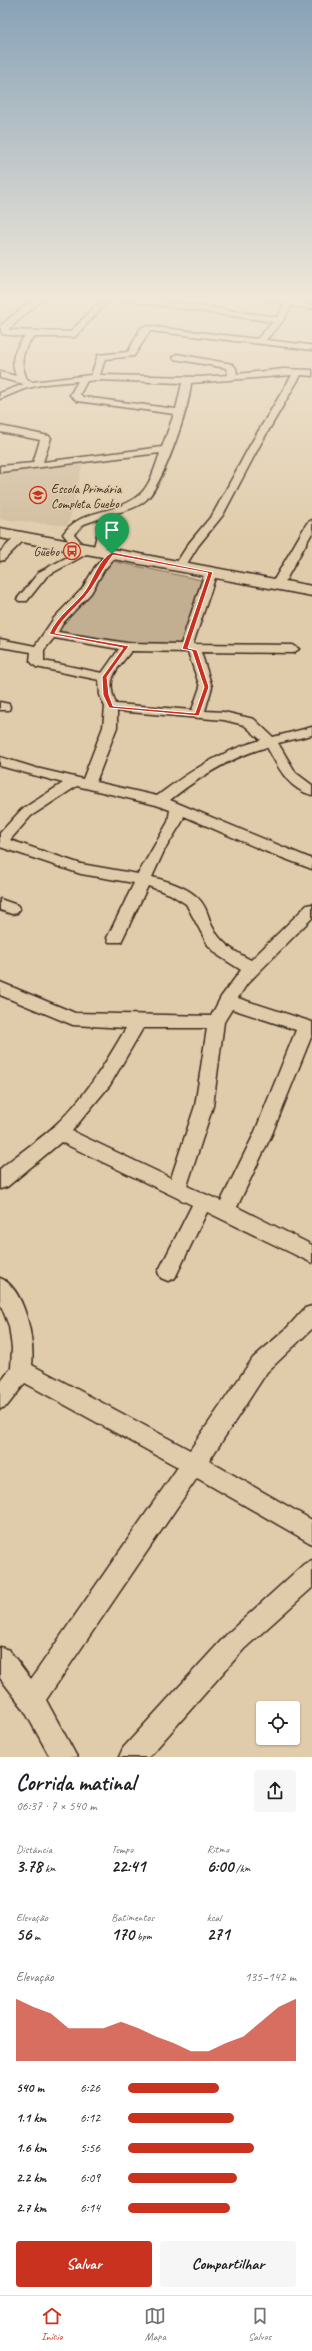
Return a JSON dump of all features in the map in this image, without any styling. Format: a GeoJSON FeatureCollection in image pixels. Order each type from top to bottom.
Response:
{"type":"FeatureCollection","features":[{"type":"Feature","properties":{"kind":"street"},"geometry":{"type":"LineString","coordinates":[[22,379],[31,383]]}},
{"type":"Feature","properties":{"kind":"street"},"geometry":{"type":"LineString","coordinates":[[0,396],[31,383],[94,379]]}},
{"type":"Feature","properties":{"kind":"street"},"geometry":{"type":"LineString","coordinates":[[174,379],[202,379]]}},
{"type":"Feature","properties":{"kind":"street"},"geometry":{"type":"LineString","coordinates":[[181,565],[193,545],[218,515],[292,379]]}},
{"type":"Feature","properties":{"kind":"street"},"geometry":{"type":"LineString","coordinates":[[83,380],[75,395],[80,399],[179,412]]}},
{"type":"Feature","properties":{"kind":"street"},"geometry":{"type":"LineString","coordinates":[[93,549],[68,534],[70,529],[77,523],[107,514],[134,503],[143,497],[150,488],[165,450],[186,393],[187,380]]}},
{"type":"Feature","properties":{"kind":"street"},"geometry":{"type":"LineString","coordinates":[[0,429],[46,438],[37,466]]}},
{"type":"Feature","properties":{"kind":"street"},"geometry":{"type":"LineString","coordinates":[[0,468],[37,466],[107,455],[165,450]]}},
{"type":"Feature","properties":{"kind":"street"},"geometry":{"type":"LineString","coordinates":[[105,677],[40,664],[36,661],[38,650],[52,634],[58,621],[87,592],[99,569],[93,549],[107,514]]}},
{"type":"Feature","properties":{"kind":"street"},"geometry":{"type":"LineString","coordinates":[[277,585],[312,525]]}},
{"type":"Feature","properties":{"kind":"street"},"geometry":{"type":"LineString","coordinates":[[0,533],[181,565],[312,592]]}},
{"type":"Feature","properties":{"kind":"street"},"geometry":{"type":"LineString","coordinates":[[0,558],[21,537]]}},
{"type":"Feature","properties":{"kind":"street"},"geometry":{"type":"LineString","coordinates":[[23,599],[43,574],[93,549]]}},
{"type":"Feature","properties":{"kind":"street"},"geometry":{"type":"LineString","coordinates":[[197,715],[206,687],[190,650],[211,572]]}},
{"type":"Feature","properties":{"kind":"street"},"geometry":{"type":"LineString","coordinates":[[52,634],[127,647],[190,650],[293,649]]}},
{"type":"Feature","properties":{"kind":"street"},"geometry":{"type":"LineString","coordinates":[[0,643],[38,650]]}},
{"type":"Feature","properties":{"kind":"street"},"geometry":{"type":"LineString","coordinates":[[88,784],[110,727],[111,707],[106,695],[105,677],[127,647]]}},
{"type":"Feature","properties":{"kind":"street"},"geometry":{"type":"LineString","coordinates":[[111,707],[240,718],[257,727],[270,741],[292,776],[300,785],[312,791]]}},
{"type":"Feature","properties":{"kind":"street"},"geometry":{"type":"LineString","coordinates":[[160,801],[192,776],[216,762],[270,741],[312,731]]}},
{"type":"Feature","properties":{"kind":"street"},"geometry":{"type":"LineString","coordinates":[[0,762],[74,782],[160,801],[272,849],[312,864]]}},
{"type":"Feature","properties":{"kind":"street"},"geometry":{"type":"LineString","coordinates":[[74,782],[26,813],[0,842],[81,869],[166,886],[193,902],[202,915],[204,926],[221,950],[252,968]]}},
{"type":"Feature","properties":{"kind":"street"},"geometry":{"type":"LineString","coordinates":[[115,938],[144,881],[157,851],[175,822],[178,808]]}},
{"type":"Feature","properties":{"kind":"street"},"geometry":{"type":"LineString","coordinates":[[177,1188],[204,1106],[216,1022],[227,1001],[241,980],[312,909]]}},
{"type":"Feature","properties":{"kind":"street"},"geometry":{"type":"LineString","coordinates":[[0,988],[73,1019],[94,1021],[216,1022]]}},
{"type":"Feature","properties":{"kind":"street"},"geometry":{"type":"LineString","coordinates":[[226,1211],[254,1154],[309,1028],[227,1001]]}},
{"type":"Feature","properties":{"kind":"street"},"geometry":{"type":"LineString","coordinates":[[0,1181],[59,1133],[90,1100],[111,1072],[138,1021]]}},
{"type":"Feature","properties":{"kind":"street"},"geometry":{"type":"LineString","coordinates":[[59,1133],[177,1188],[203,1202],[226,1211],[312,1254]]}},
{"type":"Feature","properties":{"kind":"street"},"geometry":{"type":"LineString","coordinates":[[168,1272],[203,1202]]}},
{"type":"Feature","properties":{"kind":"street"},"geometry":{"type":"LineString","coordinates":[[0,1288],[6,1294],[17,1318],[21,1345],[21,1370],[0,1399]]}},
{"type":"Feature","properties":{"kind":"street"},"geometry":{"type":"LineString","coordinates":[[32,1699],[194,1464],[260,1365],[292,1337],[312,1315]]}},
{"type":"Feature","properties":{"kind":"street"},"geometry":{"type":"LineString","coordinates":[[21,1370],[194,1464],[312,1533]]}},
{"type":"Feature","properties":{"kind":"street"},"geometry":{"type":"LineString","coordinates":[[132,1757],[236,1641],[312,1572]]}},
{"type":"Feature","properties":{"kind":"street"},"geometry":{"type":"LineString","coordinates":[[0,1658],[32,1699],[64,1757]]}},
{"type":"Feature","properties":{"kind":"shaded area","name":"Escola Primária Completa Guebo"},"geometry":{"type":"Polygon","coordinates":[[[84,459],[68,526],[0,519],[0,471],[59,466],[84,459]]]}},
{"type":"Feature","properties":{"kind":"shaded area"},"geometry":{"type":"Polygon","coordinates":[[[107,560],[206,581],[184,646],[127,645],[55,633],[107,560]]]}},
{"type":"Feature","properties":{"kind":"place","name":"Escola Primária Completa Guebo"},"geometry":{"type":"Point","coordinates":[38,495]}},
{"type":"Feature","properties":{"kind":"place","name":"Guebo"},"geometry":{"type":"Point","coordinates":[72,551]}},
{"type":"Feature","properties":{"kind":"route"},"geometry":{"type":"LineString","coordinates":[[112,554],[181,565],[211,572],[185,649],[194,650],[206,687],[205,695],[197,715],[111,707],[106,695],[105,677],[109,669],[127,647],[52,634],[52,629],[58,621],[87,592],[99,569],[112,554]]}}]}
